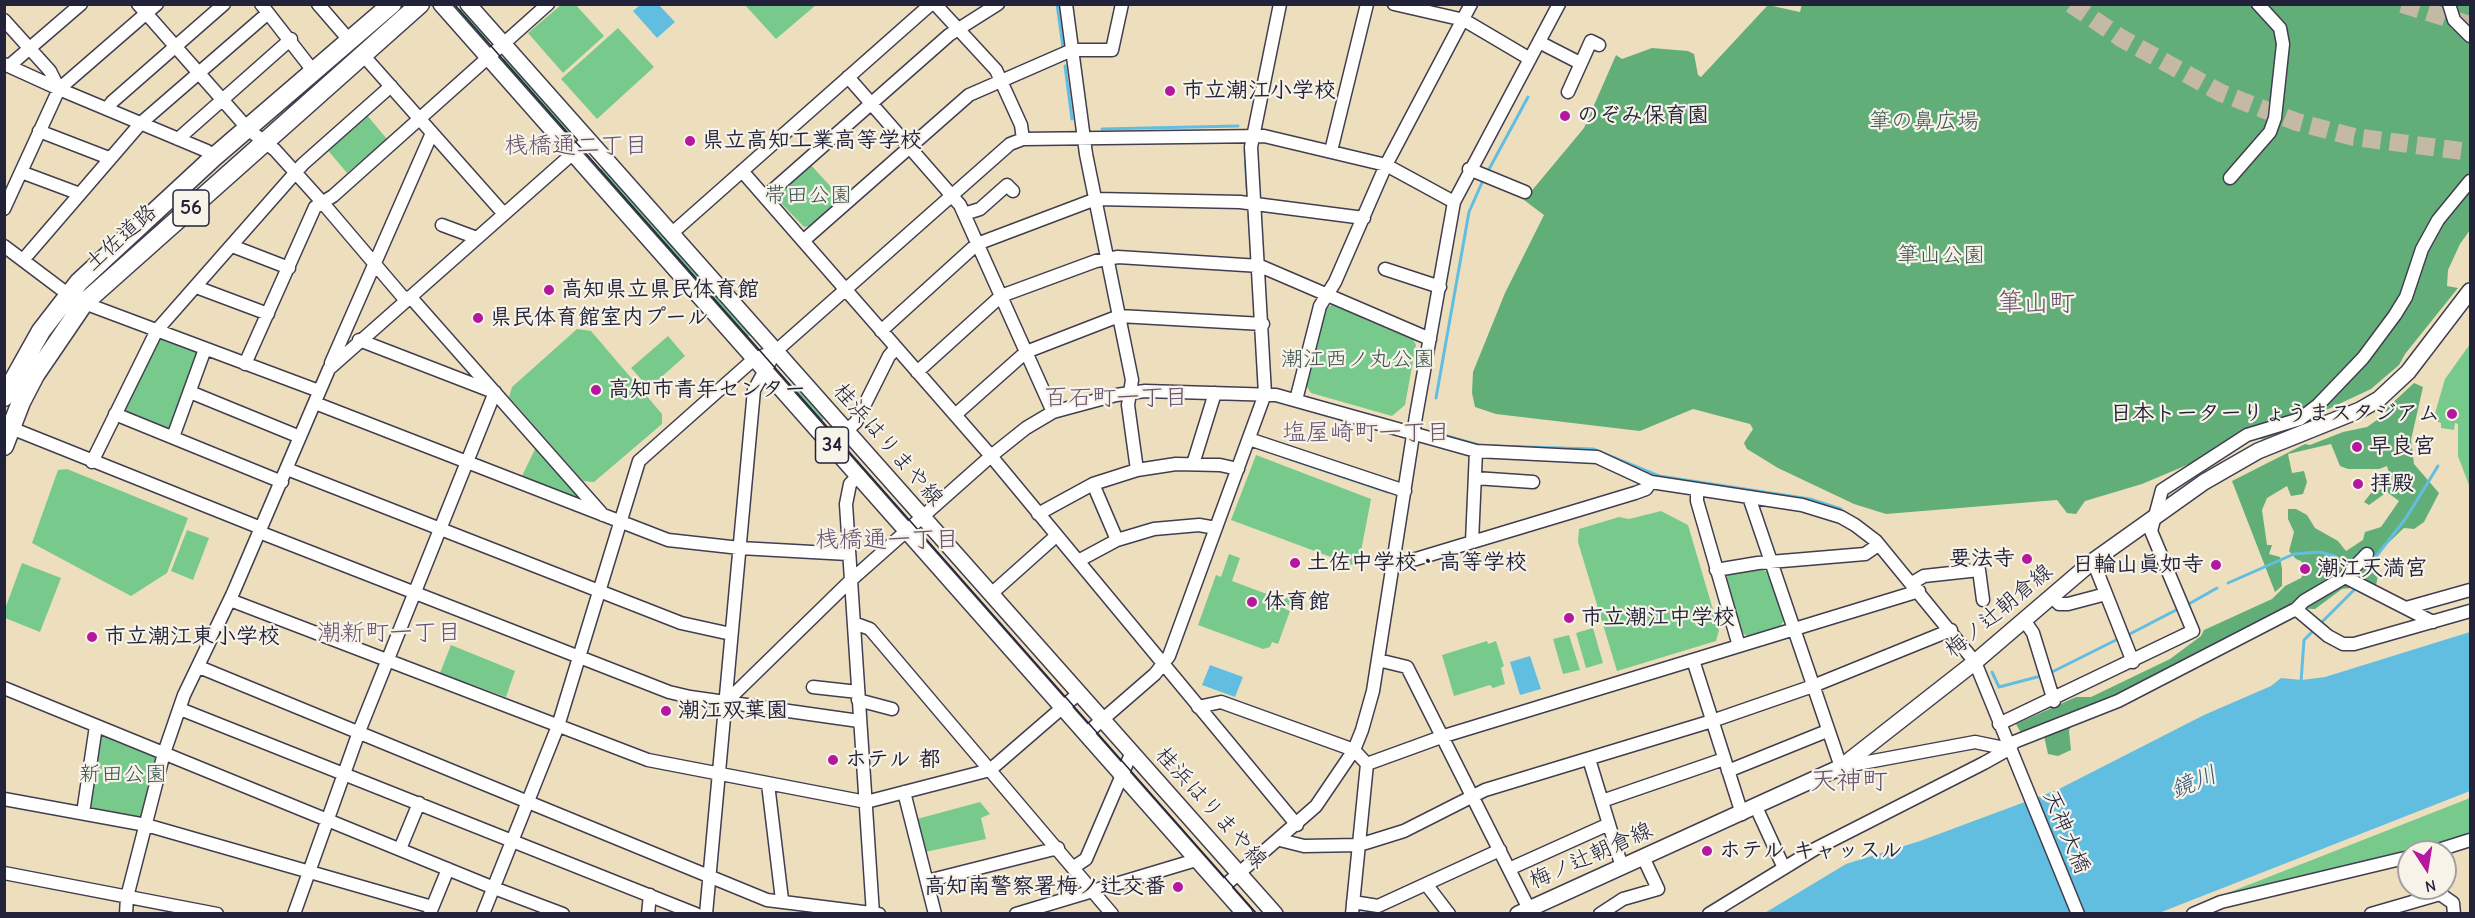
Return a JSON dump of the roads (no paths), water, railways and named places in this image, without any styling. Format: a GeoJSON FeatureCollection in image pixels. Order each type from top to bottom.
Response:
{"type":"FeatureCollection","features":[{"type":"Feature","properties":{"kind":"highway","name":"土佐道路"},"geometry":{"type":"LineString","coordinates":[[4,446],[7,427],[77,299],[80,282],[214,157],[249,130],[392,4]]}},
{"type":"Feature","properties":{"kind":"highway","name":"土佐道路"},"geometry":{"type":"LineString","coordinates":[[4,397],[41,331],[265,143],[420,4]]}},
{"type":"Feature","properties":{"kind":"main road","name":"桂浜はりまや線"},"geometry":{"type":"LineString","coordinates":[[441,4],[1245,914]]}},
{"type":"Feature","properties":{"kind":"main road","name":"桂浜はりまや線"},"geometry":{"type":"LineString","coordinates":[[468,4],[1275,914]]}},
{"type":"Feature","properties":{"kind":"main road","name":"梅ノ辻朝倉線"},"geometry":{"type":"LineString","coordinates":[[1528,912],[1840,767],[1975,662],[2093,561],[2153,517],[2234,464],[2360,410],[2379,399],[2408,372],[2470,291]]}},
{"type":"Feature","properties":{"kind":"street"},"geometry":{"type":"LineString","coordinates":[[7,65],[30,49],[81,4]]}},
{"type":"Feature","properties":{"kind":"street"},"geometry":{"type":"LineString","coordinates":[[4,209],[59,89],[142,9],[157,4]]}},
{"type":"Feature","properties":{"kind":"street"},"geometry":{"type":"LineString","coordinates":[[107,109],[224,4]]}},
{"type":"Feature","properties":{"kind":"street"},"geometry":{"type":"LineString","coordinates":[[318,4],[350,41]]}},
{"type":"Feature","properties":{"kind":"street"},"geometry":{"type":"LineString","coordinates":[[245,364],[315,207],[333,196],[548,4]]}},
{"type":"Feature","properties":{"kind":"street"},"geometry":{"type":"LineString","coordinates":[[671,234],[933,4],[996,70],[1021,125],[1023,139]]}},
{"type":"Feature","properties":{"kind":"street"},"geometry":{"type":"LineString","coordinates":[[765,197],[958,30],[998,4]]}},
{"type":"Feature","properties":{"kind":"street"},"geometry":{"type":"LineString","coordinates":[[1066,4],[1084,139],[1132,380],[1132,393],[1128,405],[1137,470]]}},
{"type":"Feature","properties":{"kind":"street"},"geometry":{"type":"LineString","coordinates":[[803,241],[969,95],[1072,50],[1112,50],[1122,4]]}},
{"type":"Feature","properties":{"kind":"street"},"geometry":{"type":"LineString","coordinates":[[1086,733],[1163,665],[1250,439],[1265,394],[1253,135],[1280,4]]}},
{"type":"Feature","properties":{"kind":"street"},"geometry":{"type":"LineString","coordinates":[[1331,151],[1367,4]]}},
{"type":"Feature","properties":{"kind":"street"},"geometry":{"type":"LineString","coordinates":[[1394,4],[1441,9],[1530,59]]}},
{"type":"Feature","properties":{"kind":"street"},"geometry":{"type":"LineString","coordinates":[[1296,400],[1320,306],[1335,282],[1386,165],[1472,4]]}},
{"type":"Feature","properties":{"kind":"street"},"geometry":{"type":"LineString","coordinates":[[1222,888],[1297,825],[1332,786],[1354,750],[1367,713],[1378,660],[1414,432],[1454,202],[1469,169],[1559,4]]}},
{"type":"Feature","properties":{"kind":"street"},"geometry":{"type":"LineString","coordinates":[[2230,178],[2270,132],[2275,118],[2283,44],[2280,28],[2258,4]]}},
{"type":"Feature","properties":{"kind":"street"},"geometry":{"type":"LineString","coordinates":[[2449,4],[2454,20],[2470,36]]}},
{"type":"Feature","properties":{"kind":"street"},"geometry":{"type":"LineString","coordinates":[[142,9],[249,130],[265,143],[322,202],[402,296],[414,301],[603,515]]}},
{"type":"Feature","properties":{"kind":"street"},"geometry":{"type":"LineString","coordinates":[[23,260],[141,123],[199,74],[265,9],[291,39],[294,47],[314,72]]}},
{"type":"Feature","properties":{"kind":"street"},"geometry":{"type":"LineString","coordinates":[[4,20],[50,70],[59,89]]}},
{"type":"Feature","properties":{"kind":"street"},"geometry":{"type":"LineString","coordinates":[[178,139],[291,39]]}},
{"type":"Feature","properties":{"kind":"street"},"geometry":{"type":"LineString","coordinates":[[1568,92],[1591,41],[1599,45]]}},
{"type":"Feature","properties":{"kind":"street"},"geometry":{"type":"LineString","coordinates":[[1539,42],[1580,63]]}},
{"type":"Feature","properties":{"kind":"street"},"geometry":{"type":"LineString","coordinates":[[363,55],[504,214]]}},
{"type":"Feature","properties":{"kind":"street"},"geometry":{"type":"LineString","coordinates":[[7,65],[207,151],[214,157]]}},
{"type":"Feature","properties":{"kind":"street"},"geometry":{"type":"LineString","coordinates":[[848,77],[952,195],[964,214],[1053,412]]}},
{"type":"Feature","properties":{"kind":"street"},"geometry":{"type":"LineString","coordinates":[[92,462],[157,330],[294,173],[391,86]]}},
{"type":"Feature","properties":{"kind":"street"},"geometry":{"type":"LineString","coordinates":[[39,131],[109,158]]}},
{"type":"Feature","properties":{"kind":"street"},"geometry":{"type":"LineString","coordinates":[[126,914],[128,897],[164,753],[180,709],[282,482],[328,369],[432,133]]}},
{"type":"Feature","properties":{"kind":"street"},"geometry":{"type":"LineString","coordinates":[[483,914],[558,726],[639,461],[776,351],[1010,144],[1023,139],[1253,135],[1386,165],[1454,202]]}},
{"type":"Feature","properties":{"kind":"street"},"geometry":{"type":"LineString","coordinates":[[328,369],[588,140]]}},
{"type":"Feature","properties":{"kind":"street"},"geometry":{"type":"LineString","coordinates":[[1469,169],[1525,192]]}},
{"type":"Feature","properties":{"kind":"street"},"geometry":{"type":"LineString","coordinates":[[742,171],[991,456],[1297,825]]}},
{"type":"Feature","properties":{"kind":"street"},"geometry":{"type":"LineString","coordinates":[[21,172],[80,194]]}},
{"type":"Feature","properties":{"kind":"street"},"geometry":{"type":"LineString","coordinates":[[1999,724],[2054,700],[2193,631],[2151,531],[2162,490],[2247,435],[2300,419],[2319,405],[2363,358],[2395,315],[2406,297],[2422,249],[2438,219],[2470,181]]}},
{"type":"Feature","properties":{"kind":"street"},"geometry":{"type":"LineString","coordinates":[[964,214],[980,209],[1007,185],[1012,191]]}},
{"type":"Feature","properties":{"kind":"street"},"geometry":{"type":"LineString","coordinates":[[880,331],[977,244],[1096,199],[1255,203],[1364,218]]}},
{"type":"Feature","properties":{"kind":"street"},"geometry":{"type":"LineString","coordinates":[[442,225],[477,238]]}},
{"type":"Feature","properties":{"kind":"street"},"geometry":{"type":"LineString","coordinates":[[4,246],[77,299],[245,364],[466,462],[620,522],[682,543],[848,554]]}},
{"type":"Feature","properties":{"kind":"street"},"geometry":{"type":"LineString","coordinates":[[232,246],[289,268]]}},
{"type":"Feature","properties":{"kind":"street"},"geometry":{"type":"LineString","coordinates":[[917,372],[1001,296],[1107,258],[1260,266],[1430,339]]}},
{"type":"Feature","properties":{"kind":"street"},"geometry":{"type":"LineString","coordinates":[[1385,269],[1440,287]]}},
{"type":"Feature","properties":{"kind":"street"},"geometry":{"type":"LineString","coordinates":[[195,287],[268,314]]}},
{"type":"Feature","properties":{"kind":"street"},"geometry":{"type":"LineString","coordinates":[[955,415],[1026,352],[1119,316],[1263,324]]}},
{"type":"Feature","properties":{"kind":"street"},"geometry":{"type":"LineString","coordinates":[[359,340],[495,392]]}},
{"type":"Feature","properties":{"kind":"street"},"geometry":{"type":"LineString","coordinates":[[846,430],[855,422],[889,356],[896,348]]}},
{"type":"Feature","properties":{"kind":"street"},"geometry":{"type":"LineString","coordinates":[[173,437],[206,349]]}},
{"type":"Feature","properties":{"kind":"street"},"geometry":{"type":"LineString","coordinates":[[706,914],[707,877],[719,775],[754,390],[759,364]]}},
{"type":"Feature","properties":{"kind":"street"},"geometry":{"type":"LineString","coordinates":[[189,392],[300,437]]}},
{"type":"Feature","properties":{"kind":"street"},"geometry":{"type":"LineString","coordinates":[[294,914],[387,660],[495,392]]}},
{"type":"Feature","properties":{"kind":"street","name":"天神大橋"},"geometry":{"type":"LineString","coordinates":[[726,702],[850,581],[922,517],[991,456],[1026,428],[1053,412],[1132,393],[1265,394],[1296,400],[1476,451],[1586,455],[1597,457],[1652,482],[1803,505],[1841,517],[1878,545],[1951,630],[1975,662],[2078,914]]}},
{"type":"Feature","properties":{"kind":"street"},"geometry":{"type":"LineString","coordinates":[[1193,464],[1215,393]]}},
{"type":"Feature","properties":{"kind":"street"},"geometry":{"type":"LineString","coordinates":[[115,414],[282,482]]}},
{"type":"Feature","properties":{"kind":"street"},"geometry":{"type":"LineString","coordinates":[[7,427],[413,593],[669,692],[859,721]]}},
{"type":"Feature","properties":{"kind":"street"},"geometry":{"type":"LineString","coordinates":[[1250,439],[1405,491]]}},
{"type":"Feature","properties":{"kind":"street"},"geometry":{"type":"LineString","coordinates":[[1472,542],[1476,451]]}},
{"type":"Feature","properties":{"kind":"street"},"geometry":{"type":"LineString","coordinates":[[1038,514],[1093,484],[1137,470],[1193,464],[1220,465],[1238,469]]}},
{"type":"Feature","properties":{"kind":"street"},"geometry":{"type":"LineString","coordinates":[[287,469],[681,623],[731,634]]}},
{"type":"Feature","properties":{"kind":"street"},"geometry":{"type":"LineString","coordinates":[[199,667],[767,900],[875,913],[859,721],[846,504],[850,484],[859,475]]}},
{"type":"Feature","properties":{"kind":"street"},"geometry":{"type":"LineString","coordinates":[[1474,478],[1533,482]]}},
{"type":"Feature","properties":{"kind":"street"},"geometry":{"type":"LineString","coordinates":[[1393,563],[1635,493],[1646,489],[1652,482]]}},
{"type":"Feature","properties":{"kind":"street"},"geometry":{"type":"LineString","coordinates":[[1093,484],[1117,540]]}},
{"type":"Feature","properties":{"kind":"street"},"geometry":{"type":"LineString","coordinates":[[1697,489],[1697,501],[1739,646]]}},
{"type":"Feature","properties":{"kind":"street"},"geometry":{"type":"LineString","coordinates":[[1749,497],[1840,767],[1975,742],[2009,749]]}},
{"type":"Feature","properties":{"kind":"street"},"geometry":{"type":"LineString","coordinates":[[1078,561],[1117,540],[1179,525],[1216,528]]}},
{"type":"Feature","properties":{"kind":"street"},"geometry":{"type":"LineString","coordinates":[[991,594],[1056,536]]}},
{"type":"Feature","properties":{"kind":"street"},"geometry":{"type":"LineString","coordinates":[[1716,570],[1865,554],[1878,545]]}},
{"type":"Feature","properties":{"kind":"street"},"geometry":{"type":"LineString","coordinates":[[1709,914],[1815,849],[2009,749],[2014,742],[2118,701],[2296,609],[2304,601],[2345,577],[2367,554]]}},
{"type":"Feature","properties":{"kind":"street"},"geometry":{"type":"LineString","coordinates":[[2093,561],[2133,662]]}},
{"type":"Feature","properties":{"kind":"street"},"geometry":{"type":"LineString","coordinates":[[1367,764],[1443,736],[1794,630],[1915,587],[1923,576],[1979,570],[1983,600]]}},
{"type":"Feature","properties":{"kind":"street"},"geometry":{"type":"LineString","coordinates":[[2345,577],[2433,622]]}},
{"type":"Feature","properties":{"kind":"street"},"geometry":{"type":"LineString","coordinates":[[2406,608],[2470,590]]}},
{"type":"Feature","properties":{"kind":"street"},"geometry":{"type":"LineString","coordinates":[[2052,596],[2059,604],[2068,604],[2106,594]]}},
{"type":"Feature","properties":{"kind":"street"},"geometry":{"type":"LineString","coordinates":[[230,600],[648,760],[866,802],[990,770],[1078,694]]}},
{"type":"Feature","properties":{"kind":"street"},"geometry":{"type":"LineString","coordinates":[[2296,609],[2328,636],[2343,644],[2354,644],[2470,611]]}},
{"type":"Feature","properties":{"kind":"street"},"geometry":{"type":"LineString","coordinates":[[2024,620],[2033,633],[2054,700]]}},
{"type":"Feature","properties":{"kind":"street"},"geometry":{"type":"LineString","coordinates":[[854,623],[870,629],[1095,891],[1112,914]]}},
{"type":"Feature","properties":{"kind":"street"},"geometry":{"type":"LineString","coordinates":[[1280,840],[1304,846],[1359,844],[1404,831],[1474,796],[1712,721],[1813,686],[1951,630]]}},
{"type":"Feature","properties":{"kind":"street"},"geometry":{"type":"LineString","coordinates":[[1378,660],[1407,667],[1474,796],[1526,903],[1528,912]]}},
{"type":"Feature","properties":{"kind":"street"},"geometry":{"type":"LineString","coordinates":[[1693,660],[1726,765],[1749,810],[1784,868]]}},
{"type":"Feature","properties":{"kind":"street"},"geometry":{"type":"LineString","coordinates":[[4,687],[494,888],[563,914]]}},
{"type":"Feature","properties":{"kind":"street"},"geometry":{"type":"LineString","coordinates":[[813,687],[858,696],[892,709]]}},
{"type":"Feature","properties":{"kind":"street"},"geometry":{"type":"LineString","coordinates":[[1198,706],[1221,702],[1354,750],[1367,764],[1352,908],[1378,906],[1500,850]]}},
{"type":"Feature","properties":{"kind":"street"},"geometry":{"type":"LineString","coordinates":[[180,709],[346,773],[696,914]]}},
{"type":"Feature","properties":{"kind":"street"},"geometry":{"type":"LineString","coordinates":[[83,813],[96,726]]}},
{"type":"Feature","properties":{"kind":"street"},"geometry":{"type":"LineString","coordinates":[[1602,801],[1726,765],[1827,731]]}},
{"type":"Feature","properties":{"kind":"street"},"geometry":{"type":"LineString","coordinates":[[1074,867],[1086,858],[1131,754]]}},
{"type":"Feature","properties":{"kind":"street"},"geometry":{"type":"LineString","coordinates":[[1589,759],[1622,867]]}},
{"type":"Feature","properties":{"kind":"street"},"geometry":{"type":"LineString","coordinates":[[768,784],[779,914]]}},
{"type":"Feature","properties":{"kind":"street"},"geometry":{"type":"LineString","coordinates":[[904,792],[935,914]]}},
{"type":"Feature","properties":{"kind":"street"},"geometry":{"type":"LineString","coordinates":[[4,799],[146,825],[309,871],[431,910],[448,869]]}},
{"type":"Feature","properties":{"kind":"street"},"geometry":{"type":"LineString","coordinates":[[400,849],[418,803]]}},
{"type":"Feature","properties":{"kind":"street"},"geometry":{"type":"LineString","coordinates":[[1509,869],[1609,824]]}},
{"type":"Feature","properties":{"kind":"street"},"geometry":{"type":"LineString","coordinates":[[927,881],[1058,848]]}},
{"type":"Feature","properties":{"kind":"street"},"geometry":{"type":"LineString","coordinates":[[1600,914],[1623,899],[1658,889],[1643,857]]}},
{"type":"Feature","properties":{"kind":"street"},"geometry":{"type":"LineString","coordinates":[[1016,914],[1041,909],[1196,860]]}},
{"type":"Feature","properties":{"kind":"street"},"geometry":{"type":"LineString","coordinates":[[2193,914],[2232,900],[2397,860]]}},
{"type":"Feature","properties":{"kind":"street"},"geometry":{"type":"LineString","coordinates":[[4,873],[217,914]]}},
{"type":"Feature","properties":{"kind":"street"},"geometry":{"type":"LineString","coordinates":[[1426,884],[1449,914]]}},
{"type":"Feature","properties":{"kind":"street"},"geometry":{"type":"LineString","coordinates":[[2371,914],[2440,894],[2453,903],[2454,914]]}},
{"type":"Feature","properties":{"kind":"street"},"geometry":{"type":"LineString","coordinates":[[648,914],[650,895]]}},
{"type":"Feature","properties":{"kind":"water"},"geometry":{"type":"Polygon","coordinates":[[[640,5],[659,5],[675,22],[657,38],[633,11],[640,5]]]}},
{"type":"Feature","properties":{"kind":"water","name":"鏡川"},"geometry":{"type":"Polygon","coordinates":[[[2470,632],[2470,791],[2159,913],[1763,914],[1846,864],[1920,841],[2057,790],[2204,715],[2271,686],[2281,678],[2302,680],[2325,677],[2470,632]]]}},
{"type":"Feature","properties":{"kind":"water"},"geometry":{"type":"Polygon","coordinates":[[[1530,656],[1541,689],[1520,695],[1510,662],[1530,656]]]}},
{"type":"Feature","properties":{"kind":"water"},"geometry":{"type":"Polygon","coordinates":[[[1210,665],[1243,677],[1235,697],[1202,685],[1210,665]]]}},
{"type":"Feature","properties":{"kind":"waterway"},"geometry":{"type":"LineString","coordinates":[[1057,4],[1063,47]]}},
{"type":"Feature","properties":{"kind":"waterway"},"geometry":{"type":"LineString","coordinates":[[1065,66],[1072,119]]}},
{"type":"Feature","properties":{"kind":"waterway"},"geometry":{"type":"LineString","coordinates":[[1487,173],[1528,97]]}},
{"type":"Feature","properties":{"kind":"waterway"},"geometry":{"type":"LineString","coordinates":[[1102,129],[1238,126]]}},
{"type":"Feature","properties":{"kind":"waterway"},"geometry":{"type":"LineString","coordinates":[[1245,150],[1247,189]]}},
{"type":"Feature","properties":{"kind":"waterway"},"geometry":{"type":"LineString","coordinates":[[1436,398],[1469,212],[1484,178]]}},
{"type":"Feature","properties":{"kind":"waterway"},"geometry":{"type":"LineString","coordinates":[[1249,215],[1250,233]]}},
{"type":"Feature","properties":{"kind":"waterway"},"geometry":{"type":"LineString","coordinates":[[1440,434],[1482,446]]}},
{"type":"Feature","properties":{"kind":"waterway"},"geometry":{"type":"LineString","coordinates":[[1492,446],[1593,449],[1659,476],[1810,499],[1841,509]]}},
{"type":"Feature","properties":{"kind":"waterway"},"geometry":{"type":"LineString","coordinates":[[1284,457],[1388,492]]}},
{"type":"Feature","properties":{"kind":"waterway"},"geometry":{"type":"LineString","coordinates":[[2362,582],[2374,559],[2406,518],[2438,466]]}},
{"type":"Feature","properties":{"kind":"waterway"},"geometry":{"type":"LineString","coordinates":[[2228,583],[2294,554],[2319,552],[2335,556]]}},
{"type":"Feature","properties":{"kind":"waterway"},"geometry":{"type":"LineString","coordinates":[[2319,625],[2357,587]]}},
{"type":"Feature","properties":{"kind":"waterway"},"geometry":{"type":"LineString","coordinates":[[2187,605],[2217,588]]}},
{"type":"Feature","properties":{"kind":"waterway"},"geometry":{"type":"LineString","coordinates":[[2126,636],[2178,609]]}},
{"type":"Feature","properties":{"kind":"waterway"},"geometry":{"type":"LineString","coordinates":[[2301,682],[2304,640],[2315,629]]}},
{"type":"Feature","properties":{"kind":"waterway"},"geometry":{"type":"LineString","coordinates":[[2050,673],[2118,639]]}},
{"type":"Feature","properties":{"kind":"waterway"},"geometry":{"type":"LineString","coordinates":[[1992,672],[1999,687],[2041,676]]}},
{"type":"Feature","properties":{"kind":"tunnel"},"geometry":{"type":"LineString","coordinates":[[2071,4],[2121,38],[2221,93],[2297,122],[2354,137],[2470,152]]}},
{"type":"Feature","properties":{"kind":"tunnel"},"geometry":{"type":"LineString","coordinates":[[2402,4],[2470,25]]}},
{"type":"Feature","properties":{"kind":"tram line"},"geometry":{"type":"LineString","coordinates":[[454,4],[1257,914]]}},
{"type":"Feature","properties":{"kind":"place","name":"市立潮江小学校"},"geometry":{"type":"Point","coordinates":[1170,91]}},
{"type":"Feature","properties":{"kind":"place","name":"のぞみ保育園"},"geometry":{"type":"Point","coordinates":[1565,116]}},
{"type":"Feature","properties":{"kind":"place","name":"県立高知工業高等学校"},"geometry":{"type":"Point","coordinates":[690,141]}},
{"type":"Feature","properties":{"kind":"place","name":"高知県立県民体育館"},"geometry":{"type":"Point","coordinates":[549,290]}},
{"type":"Feature","properties":{"kind":"place","name":"県民体育館室内プール"},"geometry":{"type":"Point","coordinates":[478,318]}},
{"type":"Feature","properties":{"kind":"place","name":"高知市青年センター"},"geometry":{"type":"Point","coordinates":[596,390]}},
{"type":"Feature","properties":{"kind":"place","name":"日本トーターりょうまスタジアム"},"geometry":{"type":"Point","coordinates":[2452,414]}},
{"type":"Feature","properties":{"kind":"place","name":"早良宮"},"geometry":{"type":"Point","coordinates":[2357,447]}},
{"type":"Feature","properties":{"kind":"place","name":"拝殿"},"geometry":{"type":"Point","coordinates":[2358,484]}},
{"type":"Feature","properties":{"kind":"place","name":"要法寺"},"geometry":{"type":"Point","coordinates":[2027,559]}},
{"type":"Feature","properties":{"kind":"place","name":"土佐中学校・高等学校"},"geometry":{"type":"Point","coordinates":[1295,563]}},
{"type":"Feature","properties":{"kind":"place","name":"日輪山眞如寺"},"geometry":{"type":"Point","coordinates":[2216,565]}},
{"type":"Feature","properties":{"kind":"place","name":"潮江天満宮"},"geometry":{"type":"Point","coordinates":[2305,569]}},
{"type":"Feature","properties":{"kind":"place","name":"体育館"},"geometry":{"type":"Point","coordinates":[1252,602]}},
{"type":"Feature","properties":{"kind":"place","name":"市立潮江中学校"},"geometry":{"type":"Point","coordinates":[1569,618]}},
{"type":"Feature","properties":{"kind":"place","name":"市立潮江東小学校"},"geometry":{"type":"Point","coordinates":[92,637]}},
{"type":"Feature","properties":{"kind":"place","name":"潮江双葉園"},"geometry":{"type":"Point","coordinates":[666,711]}},
{"type":"Feature","properties":{"kind":"place","name":"ホテル 都"},"geometry":{"type":"Point","coordinates":[833,760]}},
{"type":"Feature","properties":{"kind":"place","name":"ホテル キャッスル"},"geometry":{"type":"Point","coordinates":[1707,851]}},
{"type":"Feature","properties":{"kind":"place","name":"高知南警察署梅ノ辻交番"},"geometry":{"type":"Point","coordinates":[1178,887]}},
{"type":"Feature","properties":{"kind":"district","name":"桟橋通二丁目"},"geometry":{"type":"Point","coordinates":[576,146]}},
{"type":"Feature","properties":{"kind":"district","name":"筆山町"},"geometry":{"type":"Point","coordinates":[2036,304]}},
{"type":"Feature","properties":{"kind":"district","name":"百石町一丁目"},"geometry":{"type":"Point","coordinates":[1116,398]}},
{"type":"Feature","properties":{"kind":"district","name":"塩屋崎町一丁目"},"geometry":{"type":"Point","coordinates":[1366,433]}},
{"type":"Feature","properties":{"kind":"district","name":"桟橋通一丁目"},"geometry":{"type":"Point","coordinates":[887,540]}},
{"type":"Feature","properties":{"kind":"district","name":"潮新町一丁目"},"geometry":{"type":"Point","coordinates":[389,633]}},
{"type":"Feature","properties":{"kind":"district","name":"天神町"},"geometry":{"type":"Point","coordinates":[1849,782]}},
{"type":"Feature","properties":{"kind":"park label","name":"筆の鼻広場"},"geometry":{"type":"Point","coordinates":[1924,122]}},
{"type":"Feature","properties":{"kind":"park label","name":"帯田公園"},"geometry":{"type":"Point","coordinates":[808,196]}},
{"type":"Feature","properties":{"kind":"park label","name":"筆山公園"},"geometry":{"type":"Point","coordinates":[1941,256]}},
{"type":"Feature","properties":{"kind":"park label","name":"潮江西ノ丸公園"},"geometry":{"type":"Point","coordinates":[1358,360]}},
{"type":"Feature","properties":{"kind":"park label","name":"新田公園"},"geometry":{"type":"Point","coordinates":[123,775]}}]}
